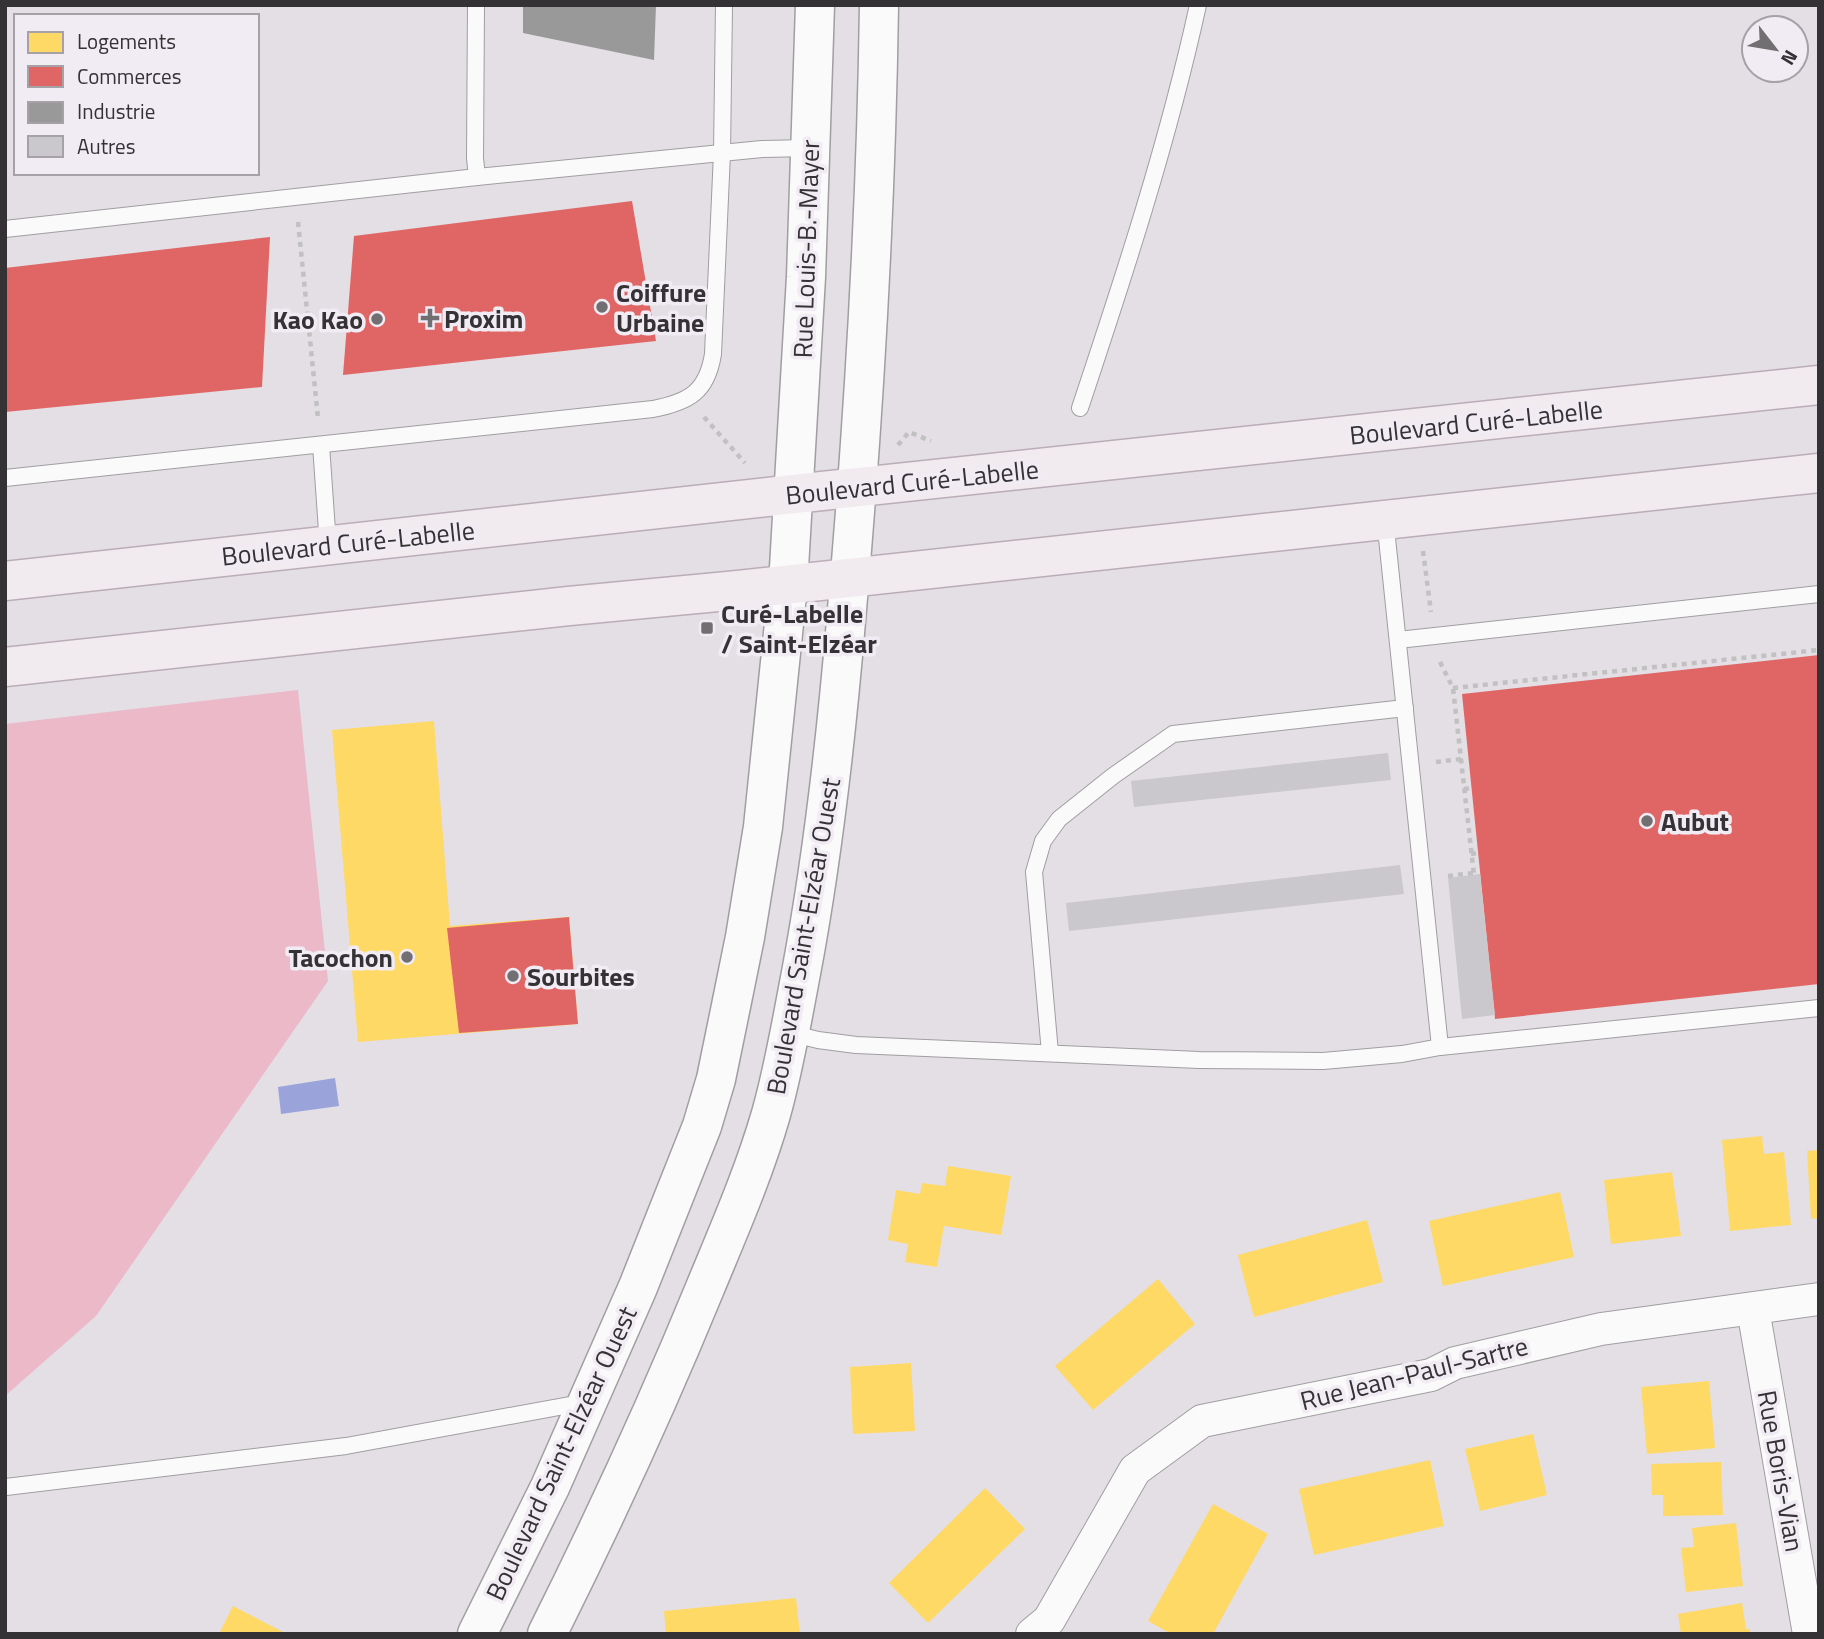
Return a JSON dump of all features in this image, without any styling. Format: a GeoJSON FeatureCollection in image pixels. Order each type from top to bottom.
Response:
{"type":"FeatureCollection","features":[{"type":"Feature","properties":{"kind":"main road","name":"Boulevard Curé-Labelle"},"geometry":{"type":"LineString","coordinates":[[5,581],[1819,385]]}},
{"type":"Feature","properties":{"kind":"main road"},"geometry":{"type":"LineString","coordinates":[[5,667],[1819,473]]}},
{"type":"Feature","properties":{"kind":"street","name":"Rue Louis-B.-Mayer"},"geometry":{"type":"LineString","coordinates":[[794,494],[806,277],[815,5]]}},
{"type":"Feature","properties":{"kind":"street"},"geometry":{"type":"LineString","coordinates":[[858,487],[877,159],[879,5]]}},
{"type":"Feature","properties":{"kind":"street","name":"Boulevard Saint-Elzéar Ouest"},"geometry":{"type":"LineString","coordinates":[[547,1634],[628,1468],[722,1248],[761,1146],[790,1033],[821,864],[838,719],[858,487]]}},
{"type":"Feature","properties":{"kind":"street","name":"Boulevard Saint-Elzéar Ouest"},"geometry":{"type":"LineString","coordinates":[[477,1634],[550,1487],[588,1402],[690,1156],[716,1079],[746,937],[760,851],[788,585],[794,494]]}},
{"type":"Feature","properties":{"kind":"street","name":"Rue Jean-Paul-Sartre"},"geometry":{"type":"LineString","coordinates":[[1032,1634],[1049,1620],[1135,1470],[1202,1421],[1431,1375],[1455,1363],[1601,1329],[1819,1299]]}},
{"type":"Feature","properties":{"kind":"street","name":"Rue Boris-Vian"},"geometry":{"type":"LineString","coordinates":[[1753,1309],[1810,1634]]}},
{"type":"Feature","properties":{"kind":"lane"},"geometry":{"type":"LineString","coordinates":[[477,5],[477,177]]}},
{"type":"Feature","properties":{"kind":"lane"},"geometry":{"type":"LineString","coordinates":[[5,478],[653,410],[672,405],[696,393],[710,370],[713,354],[722,153],[724,5]]}},
{"type":"Feature","properties":{"kind":"lane"},"geometry":{"type":"LineString","coordinates":[[1080,408],[1151,187],[1188,53],[1198,5]]}},
{"type":"Feature","properties":{"kind":"lane"},"geometry":{"type":"LineString","coordinates":[[5,229],[477,177],[722,153],[810,148]]}},
{"type":"Feature","properties":{"kind":"lane"},"geometry":{"type":"LineString","coordinates":[[321,445],[328,545]]}},
{"type":"Feature","properties":{"kind":"lane"},"geometry":{"type":"LineString","coordinates":[[1385,519],[1440,1047]]}},
{"type":"Feature","properties":{"kind":"lane"},"geometry":{"type":"LineString","coordinates":[[1398,640],[1819,594]]}},
{"type":"Feature","properties":{"kind":"lane"},"geometry":{"type":"LineString","coordinates":[[1050,1053],[1034,872],[1043,841],[1059,819],[1113,776],[1173,734],[1405,708]]}},
{"type":"Feature","properties":{"kind":"lane"},"geometry":{"type":"LineString","coordinates":[[790,1033],[856,1045],[1199,1060],[1323,1061],[1819,1008]]}},
{"type":"Feature","properties":{"kind":"lane"},"geometry":{"type":"LineString","coordinates":[[6,1487],[346,1446],[588,1402]]}},
{"type":"Feature","properties":{"kind":"path"},"geometry":{"type":"LineString","coordinates":[[298,223],[315,391]]}},
{"type":"Feature","properties":{"kind":"path"},"geometry":{"type":"LineString","coordinates":[[701,414],[748,466]]}},
{"type":"Feature","properties":{"kind":"path"},"geometry":{"type":"LineString","coordinates":[[1423,551],[1432,618]]}},
{"type":"Feature","properties":{"kind":"path"},"geometry":{"type":"LineString","coordinates":[[1453,688],[1819,650]]}},
{"type":"Feature","properties":{"kind":"path"},"geometry":{"type":"LineString","coordinates":[[1437,656],[1453,688],[1473,874],[1450,875]]}},
{"type":"Feature","properties":{"kind":"path"},"geometry":{"type":"LineString","coordinates":[[1437,762],[1461,760]]}},
{"type":"Feature","properties":{"kind":"path"},"geometry":{"type":"LineString","coordinates":[[1464,789],[1472,788]]}},
{"type":"Feature","properties":{"kind":"path"},"geometry":{"type":"LineString","coordinates":[[1471,854],[1478,853]]}},
{"type":"Feature","properties":{"kind":"shaded area"},"geometry":{"type":"Polygon","coordinates":[[[298,690],[328,981],[96,1316],[5,1396],[5,724],[298,690]]]}},
{"type":"Feature","properties":{"kind":"water"},"geometry":{"type":"Polygon","coordinates":[[[335,1078],[339,1106],[281,1114],[278,1087],[335,1078]]]}},
{"type":"Feature","properties":{"kind":"building: Logements"},"geometry":{"type":"Polygon","coordinates":[[[434,721],[450,926],[569,917],[578,1024],[358,1042],[332,730],[434,721]]]}},
{"type":"Feature","properties":{"kind":"building: Logements"},"geometry":{"type":"Polygon","coordinates":[[[1762,1136],[1764,1154],[1784,1152],[1791,1225],[1730,1231],[1722,1140],[1762,1136]]]}},
{"type":"Feature","properties":{"kind":"building: Logements"},"geometry":{"type":"Polygon","coordinates":[[[1819,1150],[1819,1218],[1811,1219],[1807,1151],[1819,1150]]]}},
{"type":"Feature","properties":{"kind":"building: Logements"},"geometry":{"type":"Polygon","coordinates":[[[948,1166],[1011,1176],[1001,1235],[944,1226],[937,1267],[905,1262],[908,1244],[888,1240],[896,1190],[920,1194],[922,1183],[945,1186],[948,1166]]]}},
{"type":"Feature","properties":{"kind":"building: Logements"},"geometry":{"type":"Polygon","coordinates":[[[1672,1172],[1681,1236],[1611,1244],[1604,1180],[1672,1172]]]}},
{"type":"Feature","properties":{"kind":"building: Logements"},"geometry":{"type":"Polygon","coordinates":[[[1560,1192],[1574,1257],[1443,1286],[1429,1221],[1560,1192]]]}},
{"type":"Feature","properties":{"kind":"building: Logements"},"geometry":{"type":"Polygon","coordinates":[[[1367,1220],[1383,1282],[1254,1317],[1238,1255],[1367,1220]]]}},
{"type":"Feature","properties":{"kind":"building: Logements"},"geometry":{"type":"Polygon","coordinates":[[[1158,1279],[1195,1324],[1093,1410],[1055,1366],[1158,1279]]]}},
{"type":"Feature","properties":{"kind":"building: Logements"},"geometry":{"type":"Polygon","coordinates":[[[911,1363],[915,1431],[853,1434],[850,1367],[911,1363]]]}},
{"type":"Feature","properties":{"kind":"building: Logements"},"geometry":{"type":"Polygon","coordinates":[[[1709,1381],[1715,1448],[1647,1454],[1641,1387],[1709,1381]]]}},
{"type":"Feature","properties":{"kind":"building: Logements"},"geometry":{"type":"Polygon","coordinates":[[[1533,1434],[1547,1495],[1480,1511],[1465,1449],[1533,1434]]]}},
{"type":"Feature","properties":{"kind":"building: Logements"},"geometry":{"type":"Polygon","coordinates":[[[1430,1460],[1444,1526],[1314,1555],[1299,1489],[1430,1460]]]}},
{"type":"Feature","properties":{"kind":"building: Logements"},"geometry":{"type":"Polygon","coordinates":[[[1721,1462],[1723,1515],[1663,1516],[1663,1495],[1652,1495],[1651,1464],[1721,1462]]]}},
{"type":"Feature","properties":{"kind":"building: Logements"},"geometry":{"type":"Polygon","coordinates":[[[985,1488],[1025,1529],[928,1623],[889,1583],[985,1488]]]}},
{"type":"Feature","properties":{"kind":"building: Logements"},"geometry":{"type":"Polygon","coordinates":[[[1213,1504],[1268,1534],[1213,1634],[1171,1634],[1148,1621],[1213,1504]]]}},
{"type":"Feature","properties":{"kind":"building: Logements"},"geometry":{"type":"Polygon","coordinates":[[[1736,1523],[1743,1586],[1686,1592],[1681,1548],[1694,1547],[1692,1528],[1736,1523]]]}},
{"type":"Feature","properties":{"kind":"building: Logements"},"geometry":{"type":"Polygon","coordinates":[[[796,1598],[800,1634],[666,1634],[664,1611],[796,1598]]]}},
{"type":"Feature","properties":{"kind":"building: Logements"},"geometry":{"type":"Polygon","coordinates":[[[1742,1603],[1746,1629],[1750,1629],[1750,1634],[1681,1634],[1678,1614],[1742,1603]]]}},
{"type":"Feature","properties":{"kind":"building: Logements"},"geometry":{"type":"Polygon","coordinates":[[[233,1606],[287,1634],[219,1634],[233,1606]]]}},
{"type":"Feature","properties":{"kind":"building: Commerces"},"geometry":{"type":"Polygon","coordinates":[[[632,201],[656,341],[343,375],[354,236],[632,201]]]}},
{"type":"Feature","properties":{"kind":"building: Commerces"},"geometry":{"type":"Polygon","coordinates":[[[270,237],[262,387],[5,412],[5,268],[270,237]]]}},
{"type":"Feature","properties":{"kind":"building: Commerces","name":"Aubut"},"geometry":{"type":"Polygon","coordinates":[[[1819,655],[1819,984],[1495,1019],[1462,694],[1819,655]]]}},
{"type":"Feature","properties":{"kind":"building: Commerces","name":"Sourbites"},"geometry":{"type":"Polygon","coordinates":[[[569,917],[578,1024],[459,1033],[447,928],[569,917]]]}},
{"type":"Feature","properties":{"kind":"building: Industrie"},"geometry":{"type":"Polygon","coordinates":[[[523,5],[656,5],[654,60],[523,33],[523,5]]]}},
{"type":"Feature","properties":{"kind":"building: Autres"},"geometry":{"type":"Polygon","coordinates":[[[1388,753],[1391,780],[1134,807],[1131,781],[1388,753]]]}},
{"type":"Feature","properties":{"kind":"building: Autres"},"geometry":{"type":"Polygon","coordinates":[[[1400,865],[1404,894],[1069,931],[1066,903],[1400,865]]]}},
{"type":"Feature","properties":{"kind":"building: Autres"},"geometry":{"type":"Polygon","coordinates":[[[1480,874],[1495,1015],[1462,1019],[1448,878],[1480,874]]]}},
{"type":"Feature","properties":{"kind":"place","name":"Coiffure Urbaine"},"geometry":{"type":"Point","coordinates":[602,307]}},
{"type":"Feature","properties":{"kind":"place","name":"Proxim"},"geometry":{"type":"Point","coordinates":[430,318]}},
{"type":"Feature","properties":{"kind":"place","name":"Kao Kao"},"geometry":{"type":"Point","coordinates":[377,319]}},
{"type":"Feature","properties":{"kind":"place","name":"Curé-Labelle / Saint-Elzéar"},"geometry":{"type":"Point","coordinates":[707,628]}},
{"type":"Feature","properties":{"kind":"place","name":"Aubut"},"geometry":{"type":"Point","coordinates":[1647,821]}},
{"type":"Feature","properties":{"kind":"place","name":"Tacochon"},"geometry":{"type":"Point","coordinates":[407,957]}},
{"type":"Feature","properties":{"kind":"place","name":"Sourbites"},"geometry":{"type":"Point","coordinates":[513,976]}}]}
